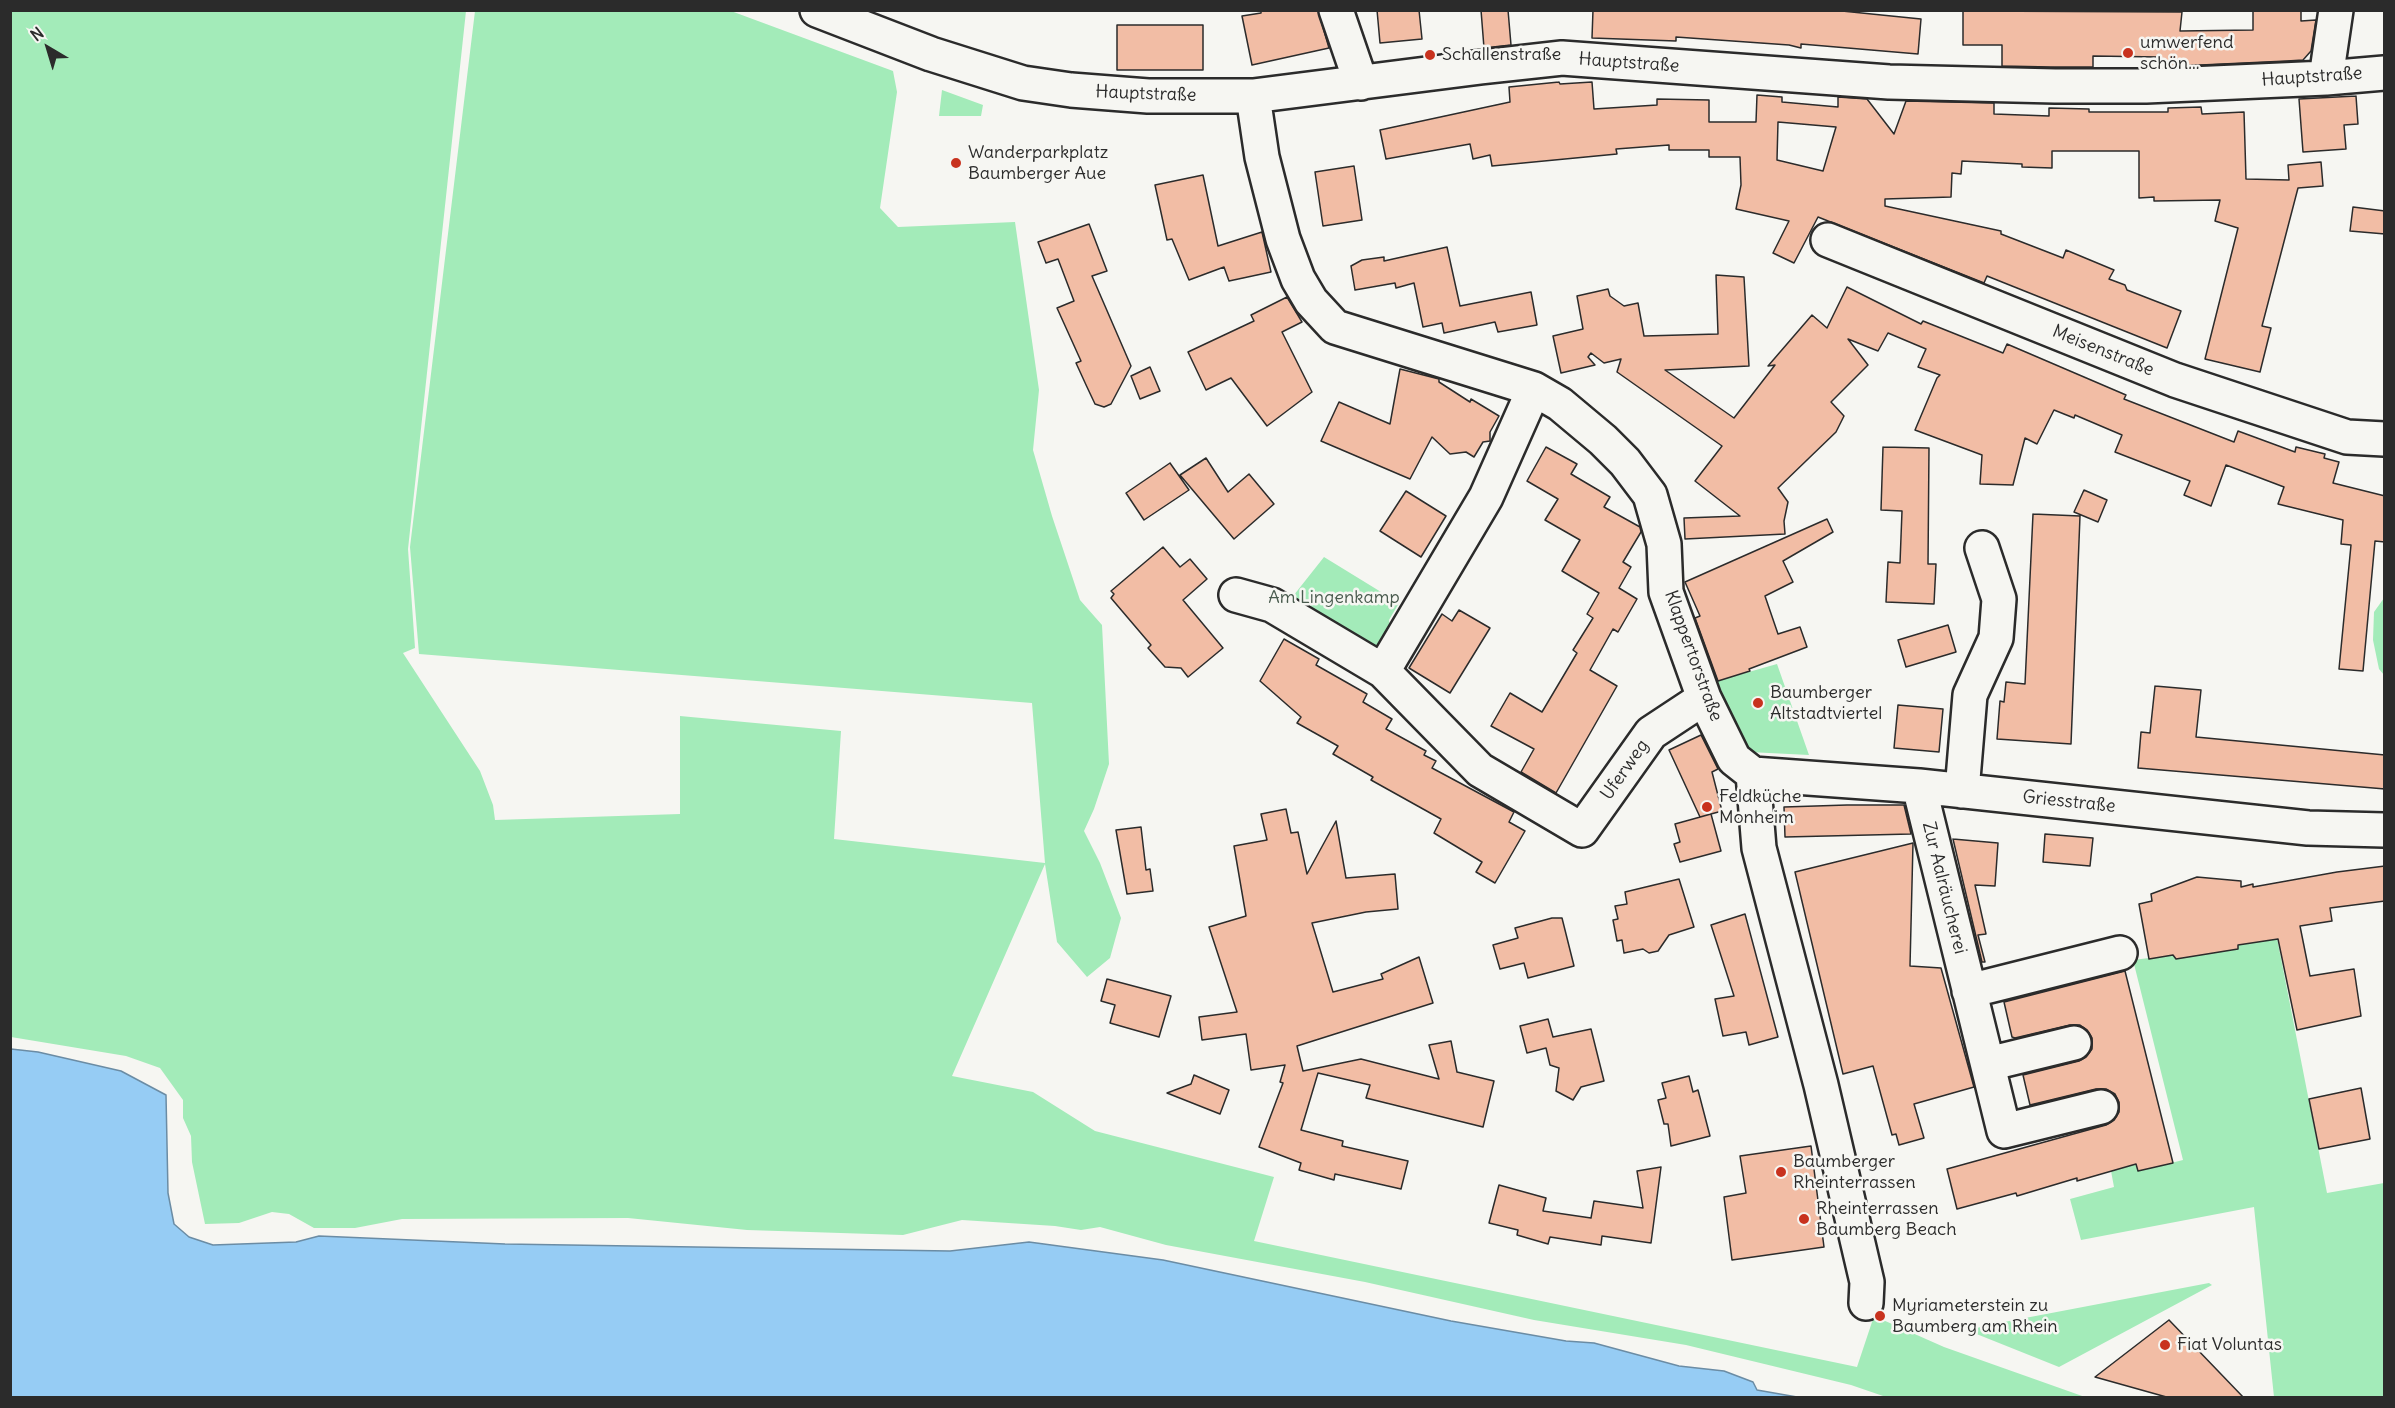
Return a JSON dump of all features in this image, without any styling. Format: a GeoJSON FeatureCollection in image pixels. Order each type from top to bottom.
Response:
{"type":"FeatureCollection","features":[{"type":"Feature","properties":{"kind":"street","name":"Hauptstraße"},"geometry":{"type":"LineString","coordinates":[[817,10],[931,54],[1023,83],[1071,90],[1148,96],[1253,96],[1562,58],[1889,82],[2031,86],[2146,86],[2385,73]]}},
{"type":"Feature","properties":{"kind":"street"},"geometry":{"type":"LineString","coordinates":[[1336,10],[1361,83]]}},
{"type":"Feature","properties":{"kind":"street"},"geometry":{"type":"LineString","coordinates":[[2326,78],[2336,10]]}},
{"type":"Feature","properties":{"kind":"street","name":"Klappertorstraße"},"geometry":{"type":"LineString","coordinates":[[1253,96],[1262,157],[1283,239],[1298,279],[1311,301],[1335,327],[1534,389],[1560,404],[1603,440],[1625,462],[1650,495],[1664,544],[1666,592],[1704,698],[1734,759],[1753,774]]}},
{"type":"Feature","properties":{"kind":"street","name":"Meisenstraße"},"geometry":{"type":"LineString","coordinates":[[1828,240],[2175,380],[2347,437],[2385,439]]}},
{"type":"Feature","properties":{"kind":"street"},"geometry":{"type":"LineString","coordinates":[[1236,595],[1272,605],[1383,671],[1486,497],[1534,389]]}},
{"type":"Feature","properties":{"kind":"street"},"geometry":{"type":"LineString","coordinates":[[1962,791],[1970,695],[1996,638],[1999,599],[1982,548]]}},
{"type":"Feature","properties":{"kind":"street","name":"Uferweg"},"geometry":{"type":"LineString","coordinates":[[1383,671],[1480,770],[1582,830],[1651,733],[1704,698]]}},
{"type":"Feature","properties":{"kind":"street"},"geometry":{"type":"LineString","coordinates":[[1753,774],[1759,848],[1837,1154],[1867,1282],[1866,1303]]}},
{"type":"Feature","properties":{"kind":"street","name":"Griesstraße"},"geometry":{"type":"LineString","coordinates":[[1753,774],[1919,786],[2308,828],[2385,830]]}},
{"type":"Feature","properties":{"kind":"street","name":"Zur Aalräucherei"},"geometry":{"type":"LineString","coordinates":[[1919,786],[2004,1131],[2101,1107]]}},
{"type":"Feature","properties":{"kind":"street"},"geometry":{"type":"LineString","coordinates":[[1970,991],[2120,953]]}},
{"type":"Feature","properties":{"kind":"street"},"geometry":{"type":"LineString","coordinates":[[1988,1064],[2074,1043]]}},
{"type":"Feature","properties":{"kind":"green space"},"geometry":{"type":"Polygon","coordinates":[[[10,11],[466,11],[408,549],[415,648],[403,653],[480,771],[493,805],[495,820],[680,814],[680,716],[841,731],[834,839],[1045,863],[1032,703],[419,654],[410,547],[475,11],[731,11],[893,71],[897,92],[880,208],[898,227],[1015,222],[1039,390],[1033,450],[1080,600],[1102,625],[1109,764],[1084,831],[1100,863],[1121,918],[1110,958],[1087,977],[1057,942],[1045,864],[952,1076],[1033,1092],[1095,1131],[1274,1177],[1254,1241],[1857,1367],[1874,1316],[1944,1347],[2085,1397],[1886,1397],[1851,1385],[1686,1345],[1534,1320],[1365,1282],[1166,1245],[1100,1227],[1081,1230],[1055,1226],[962,1220],[903,1235],[747,1230],[628,1218],[402,1219],[355,1228],[314,1228],[289,1214],[272,1212],[239,1223],[205,1224],[192,1162],[191,1136],[183,1118],[183,1100],[160,1068],[126,1056],[11,1037],[10,11]]]}},
{"type":"Feature","properties":{"kind":"green space"},"geometry":{"type":"Polygon","coordinates":[[[942,90],[983,105],[981,116],[939,116],[942,90]]]}},
{"type":"Feature","properties":{"kind":"green space","name":"Am Lingenkamp"},"geometry":{"type":"Polygon","coordinates":[[[1324,557],[1399,603],[1389,620],[1391,631],[1375,657],[1286,605],[1324,557]]]}},
{"type":"Feature","properties":{"kind":"green space"},"geometry":{"type":"Polygon","coordinates":[[[2384,598],[2384,675],[2379,669],[2373,640],[2374,612],[2384,598]]]}},
{"type":"Feature","properties":{"kind":"green space"},"geometry":{"type":"Polygon","coordinates":[[[1777,664],[1809,755],[1749,752],[1717,681],[1777,664]]]}},
{"type":"Feature","properties":{"kind":"green space"},"geometry":{"type":"Polygon","coordinates":[[[2277,938],[2327,1193],[2384,1183],[2384,1397],[2274,1397],[2254,1207],[2081,1240],[2070,1199],[2114,1187],[2111,1171],[2132,1146],[2139,1171],[2183,1160],[2133,960],[2173,955],[2176,959],[2237,949],[2238,945],[2277,938]]]}},
{"type":"Feature","properties":{"kind":"green space"},"geometry":{"type":"Polygon","coordinates":[[[2209,1283],[2212,1285],[2059,1367],[1969,1331],[1983,1326],[2209,1283]]]}},
{"type":"Feature","properties":{"kind":"water"},"geometry":{"type":"Polygon","coordinates":[[[11,1049],[38,1052],[121,1071],[166,1095],[168,1193],[174,1224],[189,1237],[213,1245],[296,1242],[319,1236],[505,1244],[950,1251],[1029,1242],[1163,1260],[1451,1321],[1566,1341],[1594,1343],[1679,1366],[1724,1371],[1753,1382],[1757,1390],[1797,1397],[11,1397],[11,1049]]]}},
{"type":"Feature","properties":{"kind":"building"},"geometry":{"type":"Polygon","coordinates":[[[1261,10],[1318,10],[1329,48],[1252,65],[1242,16],[1261,13],[1261,10]]]}},
{"type":"Feature","properties":{"kind":"building"},"geometry":{"type":"Polygon","coordinates":[[[1377,10],[1419,10],[1422,39],[1380,43],[1377,10]]]}},
{"type":"Feature","properties":{"kind":"building"},"geometry":{"type":"Polygon","coordinates":[[[1481,10],[1508,10],[1511,45],[1484,48],[1481,10]]]}},
{"type":"Feature","properties":{"kind":"building"},"geometry":{"type":"Polygon","coordinates":[[[1593,10],[1832,10],[1921,19],[1918,54],[1801,44],[1801,48],[1789,45],[1676,37],[1676,41],[1592,38],[1593,10]]]}},
{"type":"Feature","properties":{"kind":"building"},"geometry":{"type":"Polygon","coordinates":[[[2253,10],[2301,10],[2301,21],[2316,20],[2311,51],[2303,60],[2287,61],[2158,67],[2160,57],[2093,56],[2093,67],[2051,67],[2002,66],[2002,45],[1963,45],[1963,11],[2182,12],[2180,31],[2253,30],[2253,10]]]}},
{"type":"Feature","properties":{"kind":"building"},"geometry":{"type":"Polygon","coordinates":[[[1117,25],[1203,25],[1203,70],[1117,70],[1117,25]]]}},
{"type":"Feature","properties":{"kind":"building"},"geometry":{"type":"Polygon","coordinates":[[[1559,82],[1560,84],[1592,82],[1594,109],[1657,105],[1657,99],[1709,100],[1709,122],[1756,122],[1757,95],[1782,97],[1782,102],[1838,107],[1838,97],[1867,99],[1894,134],[1906,101],[1994,103],[1994,114],[2049,116],[2049,108],[2089,109],[2089,112],[2168,112],[2168,108],[2201,107],[2202,114],[2244,112],[2246,179],[2289,180],[2288,165],[2321,162],[2323,186],[2298,188],[2262,326],[2271,328],[2260,372],[2205,359],[2238,228],[2215,221],[2220,200],[2154,201],[2154,197],[2139,198],[2139,151],[2052,151],[2052,168],[1962,161],[1961,174],[1952,173],[1951,197],[1885,199],[1885,206],[2001,231],[2001,234],[2063,258],[2066,250],[2114,270],[2109,279],[2125,285],[2127,290],[2181,311],[2167,348],[1987,276],[1984,283],[1818,217],[1794,263],[1773,253],[1789,221],[1736,209],[1741,185],[1740,157],[1709,157],[1709,150],[1669,150],[1669,145],[1616,149],[1617,154],[1492,166],[1490,155],[1473,159],[1470,144],[1386,159],[1380,130],[1510,102],[1509,87],[1559,82]],[[1778,122],[1777,160],[1823,171],[1836,127],[1778,122]]]}},
{"type":"Feature","properties":{"kind":"building"},"geometry":{"type":"Polygon","coordinates":[[[2356,96],[2358,124],[2344,125],[2346,149],[2303,152],[2299,99],[2356,96]]]}},
{"type":"Feature","properties":{"kind":"building"},"geometry":{"type":"Polygon","coordinates":[[[1354,166],[1362,220],[1323,226],[1315,172],[1354,166]]]}},
{"type":"Feature","properties":{"kind":"building"},"geometry":{"type":"Polygon","coordinates":[[[1203,175],[1218,246],[1262,232],[1271,272],[1229,281],[1224,267],[1189,280],[1172,239],[1167,240],[1155,185],[1203,175]]]}},
{"type":"Feature","properties":{"kind":"building"},"geometry":{"type":"Polygon","coordinates":[[[2353,207],[2385,211],[2385,234],[2350,231],[2353,207]]]}},
{"type":"Feature","properties":{"kind":"building"},"geometry":{"type":"Polygon","coordinates":[[[1089,224],[1107,271],[1092,276],[1131,366],[1111,404],[1104,407],[1095,404],[1076,363],[1081,361],[1057,308],[1074,301],[1058,259],[1046,263],[1038,242],[1089,224]]]}},
{"type":"Feature","properties":{"kind":"building"},"geometry":{"type":"Polygon","coordinates":[[[1447,247],[1460,306],[1531,292],[1537,325],[1498,332],[1495,322],[1444,333],[1442,323],[1423,327],[1414,283],[1396,288],[1395,283],[1355,290],[1351,266],[1362,260],[1384,257],[1384,261],[1447,247]]]}},
{"type":"Feature","properties":{"kind":"building"},"geometry":{"type":"Polygon","coordinates":[[[1716,275],[1744,277],[1749,366],[1665,370],[1734,418],[1775,365],[1768,366],[1812,315],[1827,328],[1847,287],[1921,324],[1923,321],[2003,353],[2007,344],[2126,395],[2124,399],[2234,442],[2238,431],[2295,452],[2296,447],[2325,454],[2324,458],[2339,462],[2333,483],[2385,496],[2385,542],[2375,541],[2363,671],[2339,669],[2351,545],[2341,544],[2343,520],[2278,504],[2284,487],[2226,465],[2211,506],[2184,495],[2190,481],[2115,452],[2122,435],[2075,415],[2074,418],[2054,410],[2037,444],[2025,438],[2013,485],[1980,484],[1982,455],[1915,430],[1940,375],[1918,367],[1926,349],[1888,333],[1878,351],[1848,339],[1868,365],[1831,402],[1844,416],[1836,432],[1778,488],[1788,502],[1784,521],[1785,534],[1685,539],[1684,518],[1740,516],[1695,481],[1722,446],[1617,372],[1621,359],[1604,363],[1591,353],[1588,357],[1595,365],[1561,373],[1553,336],[1583,329],[1577,296],[1608,289],[1610,296],[1624,306],[1638,303],[1644,336],[1718,334],[1716,275]]]}},
{"type":"Feature","properties":{"kind":"building"},"geometry":{"type":"Polygon","coordinates":[[[1287,297],[1302,322],[1282,332],[1312,392],[1267,426],[1231,378],[1206,390],[1188,352],[1254,321],[1251,315],[1287,297]]]}},
{"type":"Feature","properties":{"kind":"building"},"geometry":{"type":"Polygon","coordinates":[[[1150,367],[1160,391],[1140,399],[1131,376],[1150,367]]]}},
{"type":"Feature","properties":{"kind":"building"},"geometry":{"type":"Polygon","coordinates":[[[1400,369],[1439,379],[1439,382],[1470,402],[1471,399],[1499,416],[1490,432],[1490,441],[1483,442],[1474,457],[1466,452],[1450,454],[1432,437],[1410,479],[1321,441],[1339,402],[1390,424],[1400,369]]]}},
{"type":"Feature","properties":{"kind":"building"},"geometry":{"type":"Polygon","coordinates":[[[1546,447],[1577,464],[1571,474],[1610,497],[1604,507],[1640,527],[1641,532],[1623,562],[1631,567],[1619,588],[1637,599],[1618,632],[1613,629],[1590,670],[1617,686],[1556,793],[1521,772],[1534,749],[1491,726],[1510,693],[1542,712],[1577,653],[1573,650],[1593,618],[1587,614],[1599,593],[1562,571],[1580,540],[1545,520],[1558,499],[1527,481],[1546,447]]]}},
{"type":"Feature","properties":{"kind":"building"},"geometry":{"type":"Polygon","coordinates":[[[1883,447],[1929,448],[1928,564],[1936,564],[1934,604],[1886,602],[1888,562],[1900,563],[1902,511],[1881,510],[1883,447]]]}},
{"type":"Feature","properties":{"kind":"building"},"geometry":{"type":"Polygon","coordinates":[[[1206,458],[1228,492],[1249,474],[1274,504],[1234,539],[1180,475],[1206,458]]]}},
{"type":"Feature","properties":{"kind":"building"},"geometry":{"type":"Polygon","coordinates":[[[1170,463],[1189,490],[1144,520],[1126,493],[1170,463]]]}},
{"type":"Feature","properties":{"kind":"building"},"geometry":{"type":"Polygon","coordinates":[[[2084,490],[2107,500],[2098,522],[2074,512],[2084,490]]]}},
{"type":"Feature","properties":{"kind":"building"},"geometry":{"type":"Polygon","coordinates":[[[1406,491],[1446,516],[1421,557],[1380,531],[1406,491]]]}},
{"type":"Feature","properties":{"kind":"building"},"geometry":{"type":"Polygon","coordinates":[[[2033,514],[2080,516],[2071,744],[1997,739],[2000,701],[2004,702],[2006,682],[2025,684],[2033,514]]]}},
{"type":"Feature","properties":{"kind":"building"},"geometry":{"type":"Polygon","coordinates":[[[1827,519],[1833,532],[1783,561],[1793,582],[1765,596],[1778,634],[1800,627],[1807,647],[1749,669],[1750,671],[1718,681],[1695,618],[1700,616],[1685,582],[1827,519]]]}},
{"type":"Feature","properties":{"kind":"building"},"geometry":{"type":"Polygon","coordinates":[[[1163,547],[1180,567],[1190,559],[1207,579],[1183,600],[1223,648],[1188,677],[1181,668],[1165,667],[1148,648],[1151,645],[1111,598],[1114,594],[1111,591],[1163,547]]]}},
{"type":"Feature","properties":{"kind":"building"},"geometry":{"type":"Polygon","coordinates":[[[1459,610],[1490,628],[1450,693],[1409,668],[1442,614],[1452,621],[1459,610]]]}},
{"type":"Feature","properties":{"kind":"building"},"geometry":{"type":"Polygon","coordinates":[[[1948,625],[1956,652],[1906,667],[1898,640],[1948,625]]]}},
{"type":"Feature","properties":{"kind":"building"},"geometry":{"type":"Polygon","coordinates":[[[1284,639],[1319,659],[1316,665],[1367,694],[1363,702],[1392,719],[1386,729],[1426,751],[1424,755],[1436,761],[1432,768],[1514,812],[1509,822],[1525,831],[1495,883],[1476,872],[1482,862],[1434,833],[1441,819],[1371,780],[1373,777],[1333,754],[1338,746],[1297,723],[1301,717],[1260,681],[1284,639]]]}},
{"type":"Feature","properties":{"kind":"building"},"geometry":{"type":"Polygon","coordinates":[[[2155,686],[2201,690],[2196,737],[2385,755],[2385,789],[2138,768],[2141,732],[2150,733],[2155,686]]]}},
{"type":"Feature","properties":{"kind":"building"},"geometry":{"type":"Polygon","coordinates":[[[1898,705],[1943,709],[1939,752],[1894,748],[1898,705]]]}},
{"type":"Feature","properties":{"kind":"building"},"geometry":{"type":"Polygon","coordinates":[[[1701,735],[1718,769],[1712,772],[1722,811],[1700,817],[1669,750],[1701,735]]]}},
{"type":"Feature","properties":{"kind":"building"},"geometry":{"type":"Polygon","coordinates":[[[1904,805],[1911,834],[1785,837],[1784,807],[1904,805]]]}},
{"type":"Feature","properties":{"kind":"building"},"geometry":{"type":"Polygon","coordinates":[[[1286,809],[1291,833],[1298,832],[1307,874],[1336,821],[1346,878],[1395,874],[1398,909],[1366,912],[1312,923],[1333,992],[1383,979],[1381,974],[1419,957],[1433,1003],[1297,1046],[1303,1071],[1361,1059],[1439,1079],[1429,1045],[1451,1041],[1457,1072],[1494,1081],[1483,1127],[1366,1098],[1370,1085],[1318,1073],[1301,1130],[1343,1141],[1342,1146],[1408,1161],[1401,1189],[1335,1174],[1334,1180],[1299,1170],[1301,1163],[1259,1147],[1283,1083],[1280,1082],[1285,1065],[1251,1070],[1246,1034],[1202,1040],[1199,1017],[1237,1012],[1209,927],[1246,916],[1234,846],[1267,840],[1261,814],[1286,809]]]}},
{"type":"Feature","properties":{"kind":"building"},"geometry":{"type":"Polygon","coordinates":[[[1711,814],[1721,851],[1680,862],[1674,844],[1680,842],[1675,824],[1711,814]]]}},
{"type":"Feature","properties":{"kind":"building"},"geometry":{"type":"Polygon","coordinates":[[[1141,827],[1146,870],[1150,869],[1153,891],[1127,894],[1116,830],[1141,827]]]}},
{"type":"Feature","properties":{"kind":"building"},"geometry":{"type":"Polygon","coordinates":[[[2045,834],[2093,838],[2090,866],[2043,862],[2045,834]]]}},
{"type":"Feature","properties":{"kind":"building"},"geometry":{"type":"Polygon","coordinates":[[[1953,839],[1998,843],[1995,886],[1975,885],[1986,934],[1978,935],[1985,962],[1982,962],[1953,839]]]}},
{"type":"Feature","properties":{"kind":"building"},"geometry":{"type":"Polygon","coordinates":[[[1913,843],[1910,966],[1941,968],[1974,1087],[1914,1104],[1924,1138],[1899,1145],[1896,1134],[1892,1135],[1873,1066],[1843,1074],[1795,872],[1913,843]]]}},
{"type":"Feature","properties":{"kind":"building"},"geometry":{"type":"Polygon","coordinates":[[[2385,866],[2385,901],[2330,908],[2332,921],[2300,926],[2310,976],[2354,969],[2361,1016],[2297,1030],[2278,939],[2238,945],[2238,949],[2176,959],[2173,955],[2149,959],[2139,904],[2152,901],[2151,894],[2197,877],[2241,881],[2241,887],[2253,884],[2253,887],[2385,866]]]}},
{"type":"Feature","properties":{"kind":"building"},"geometry":{"type":"Polygon","coordinates":[[[1679,879],[1694,927],[1669,935],[1658,951],[1649,953],[1643,949],[1624,953],[1622,940],[1617,941],[1613,920],[1618,919],[1615,906],[1627,904],[1625,892],[1679,879]]]}},
{"type":"Feature","properties":{"kind":"building"},"geometry":{"type":"Polygon","coordinates":[[[1745,914],[1778,1037],[1749,1045],[1746,1032],[1723,1036],[1715,999],[1734,996],[1711,925],[1745,914]]]}},
{"type":"Feature","properties":{"kind":"building"},"geometry":{"type":"Polygon","coordinates":[[[1552,918],[1562,918],[1574,966],[1528,978],[1524,963],[1500,969],[1493,945],[1518,938],[1515,928],[1552,918]]]}},
{"type":"Feature","properties":{"kind":"building"},"geometry":{"type":"Polygon","coordinates":[[[2125,971],[2173,1163],[2138,1171],[2136,1164],[2077,1181],[2077,1178],[2017,1196],[2016,1193],[1957,1209],[1947,1169],[2106,1125],[2114,1120],[2119,1112],[2119,1102],[2115,1094],[2106,1089],[2096,1089],[2030,1105],[2023,1075],[2079,1061],[2086,1057],[2092,1049],[2092,1038],[2080,1025],[2012,1037],[2004,1002],[2125,971]]]}},
{"type":"Feature","properties":{"kind":"building"},"geometry":{"type":"Polygon","coordinates":[[[1107,979],[1171,996],[1159,1037],[1110,1023],[1115,1005],[1101,1001],[1107,979]]]}},
{"type":"Feature","properties":{"kind":"building"},"geometry":{"type":"Polygon","coordinates":[[[1548,1019],[1553,1037],[1591,1029],[1604,1081],[1581,1087],[1573,1100],[1556,1091],[1559,1068],[1550,1065],[1546,1048],[1527,1053],[1520,1026],[1548,1019]]]}},
{"type":"Feature","properties":{"kind":"building"},"geometry":{"type":"Polygon","coordinates":[[[1194,1075],[1229,1090],[1220,1114],[1167,1093],[1191,1084],[1194,1075]]]}},
{"type":"Feature","properties":{"kind":"building"},"geometry":{"type":"Polygon","coordinates":[[[1689,1076],[1693,1092],[1698,1090],[1710,1136],[1671,1146],[1668,1124],[1664,1124],[1658,1100],[1666,1098],[1662,1083],[1689,1076]]]}},
{"type":"Feature","properties":{"kind":"building"},"geometry":{"type":"Polygon","coordinates":[[[2361,1088],[2370,1139],[2319,1149],[2309,1099],[2361,1088]]]}},
{"type":"Feature","properties":{"kind":"building"},"geometry":{"type":"Polygon","coordinates":[[[1811,1146],[1824,1247],[1732,1260],[1724,1197],[1746,1193],[1740,1156],[1811,1146]]]}},
{"type":"Feature","properties":{"kind":"building"},"geometry":{"type":"Polygon","coordinates":[[[1661,1167],[1651,1243],[1602,1236],[1601,1245],[1550,1237],[1548,1244],[1517,1235],[1518,1230],[1489,1223],[1499,1185],[1546,1198],[1543,1211],[1591,1218],[1594,1201],[1643,1208],[1637,1171],[1661,1167]]]}},
{"type":"Feature","properties":{"kind":"building","name":"Fiat Voluntas"},"geometry":{"type":"Polygon","coordinates":[[[2169,1320],[2244,1398],[2170,1398],[2095,1377],[2169,1320]]]}},
{"type":"Feature","properties":{"kind":"place","name":"umwerfend schön..."},"geometry":{"type":"Point","coordinates":[2128,53]}},
{"type":"Feature","properties":{"kind":"place","name":"Schallenstraße"},"geometry":{"type":"Point","coordinates":[1430,55]}},
{"type":"Feature","properties":{"kind":"place","name":"Wanderparkplatz Baumberger Aue"},"geometry":{"type":"Point","coordinates":[956,163]}},
{"type":"Feature","properties":{"kind":"place","name":"Baumberger Altstadtviertel"},"geometry":{"type":"Point","coordinates":[1758,703]}},
{"type":"Feature","properties":{"kind":"place","name":"Feldküche Monheim"},"geometry":{"type":"Point","coordinates":[1707,807]}},
{"type":"Feature","properties":{"kind":"place","name":"Baumberger Rheinterrassen"},"geometry":{"type":"Point","coordinates":[1781,1172]}},
{"type":"Feature","properties":{"kind":"place","name":"Rheinterrassen Baumberg Beach"},"geometry":{"type":"Point","coordinates":[1804,1219]}},
{"type":"Feature","properties":{"kind":"place","name":"Myriameterstein zu Baumberg am Rhein"},"geometry":{"type":"Point","coordinates":[1880,1316]}},
{"type":"Feature","properties":{"kind":"place","name":"Fiat Voluntas"},"geometry":{"type":"Point","coordinates":[2165,1345]}}]}
